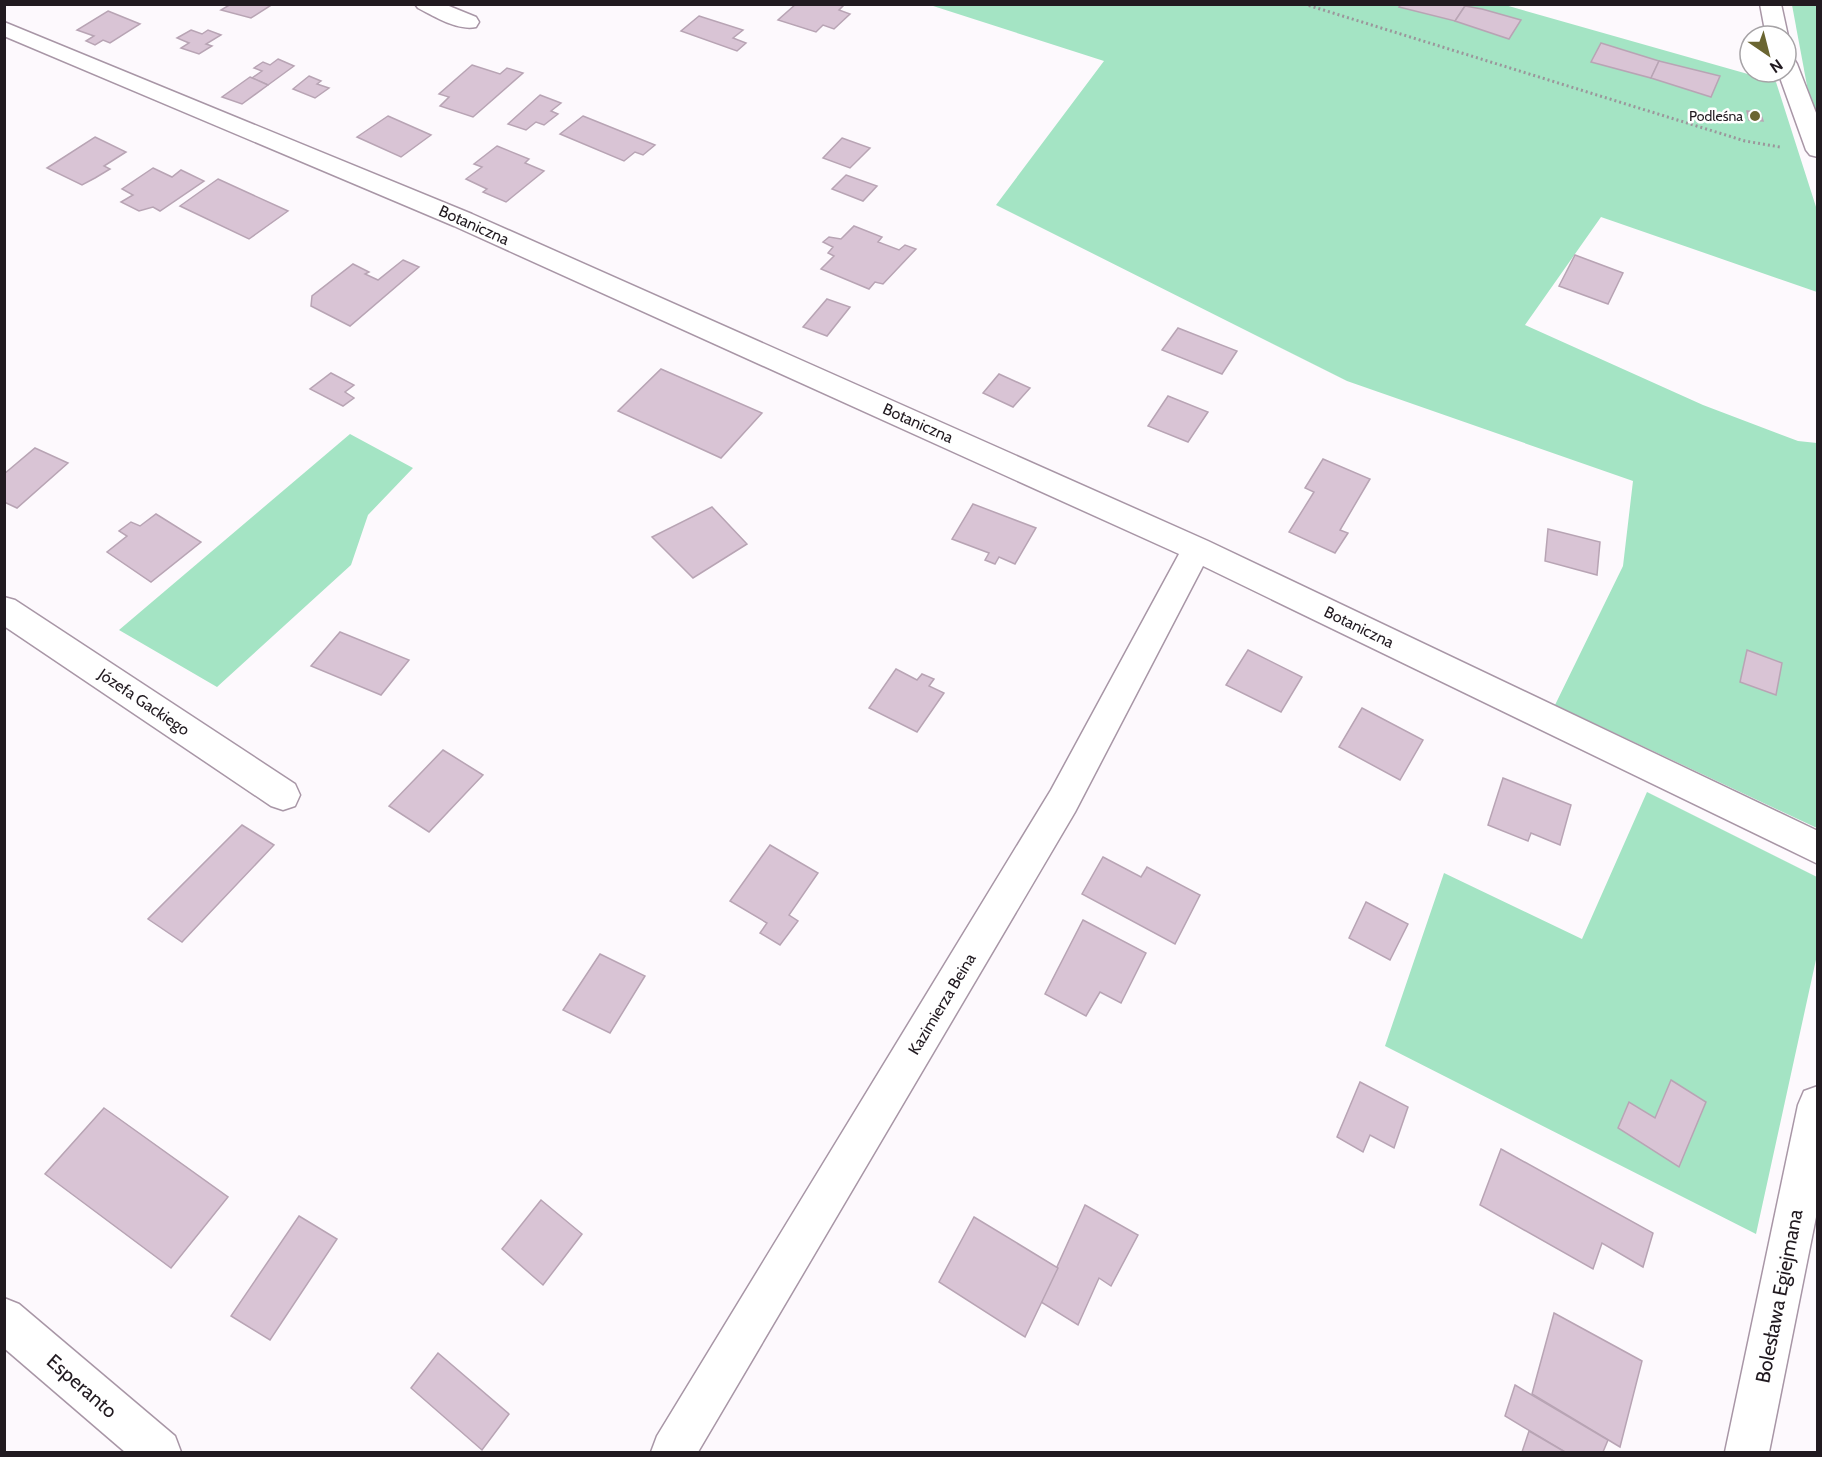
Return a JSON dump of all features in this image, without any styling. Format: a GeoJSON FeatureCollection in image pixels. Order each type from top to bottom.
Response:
{"type":"FeatureCollection","features":[{"type":"Feature","properties":{"kind":"street"},"geometry":{"type":"LineString","coordinates":[[425,4],[468,22]]}},
{"type":"Feature","properties":{"kind":"street"},"geometry":{"type":"LineString","coordinates":[[1770,4],[1774,24]]}},
{"type":"Feature","properties":{"kind":"street","name":"Botaniczna"},"geometry":{"type":"LineString","coordinates":[[4,28],[463,220],[1197,549],[1818,848]]}},
{"type":"Feature","properties":{"kind":"street"},"geometry":{"type":"LineString","coordinates":[[1793,84],[1818,150]]}},
{"type":"Feature","properties":{"kind":"street","name":"Kazimierza Beina"},"geometry":{"type":"LineString","coordinates":[[672,1452],[1063,801],[1197,549]]}},
{"type":"Feature","properties":{"kind":"street","name":"Józefa Gackiego"},"geometry":{"type":"LineString","coordinates":[[4,609],[283,795]]}},
{"type":"Feature","properties":{"kind":"street","name":"Bolesława Egiejmana"},"geometry":{"type":"LineString","coordinates":[[1747,1452],[1818,1105]]}},
{"type":"Feature","properties":{"kind":"street","name":"Esperanto"},"geometry":{"type":"LineString","coordinates":[[4,1319],[159,1452]]}},
{"type":"Feature","properties":{"kind":"path"},"geometry":{"type":"LineString","coordinates":[[1304,4],[1436,43],[1745,141],[1786,148]]}},
{"type":"Feature","properties":{"kind":"green space"},"geometry":{"type":"Polygon","coordinates":[[[930,5],[1505,5],[1738,71],[1738,84],[1777,84],[1817,210],[1817,292],[1601,217],[1525,325],[1703,405],[1798,441],[1817,443],[1817,828],[1555,705],[1623,566],[1633,481],[1347,381],[996,205],[1104,61],[930,5]]]}},
{"type":"Feature","properties":{"kind":"green space"},"geometry":{"type":"Polygon","coordinates":[[[1792,5],[1817,5],[1817,116],[1808,91],[1798,37],[1798,24],[1796,24],[1792,5]]]}},
{"type":"Feature","properties":{"kind":"green space"},"geometry":{"type":"Polygon","coordinates":[[[350,434],[413,468],[368,515],[351,565],[217,687],[119,630],[350,434]]]}},
{"type":"Feature","properties":{"kind":"green space"},"geometry":{"type":"Polygon","coordinates":[[[1647,792],[1817,877],[1817,955],[1756,1234],[1385,1046],[1444,873],[1582,939],[1647,792]]]}},
{"type":"Feature","properties":{"kind":"building"},"geometry":{"type":"Polygon","coordinates":[[[231,4],[273,4],[251,18],[221,10],[231,4]]]}},
{"type":"Feature","properties":{"kind":"building"},"geometry":{"type":"Polygon","coordinates":[[[796,4],[845,4],[839,10],[850,14],[834,29],[823,25],[816,32],[778,20],[796,4]]]}},
{"type":"Feature","properties":{"kind":"building"},"geometry":{"type":"Polygon","coordinates":[[[1401,4],[1461,4],[1465,6],[1455,21],[1399,7],[1401,4]]]}},
{"type":"Feature","properties":{"kind":"building"},"geometry":{"type":"Polygon","coordinates":[[[1465,6],[1521,20],[1509,39],[1455,21],[1465,6]]]}},
{"type":"Feature","properties":{"kind":"building"},"geometry":{"type":"Polygon","coordinates":[[[108,11],[140,24],[110,43],[103,40],[95,45],[86,41],[94,36],[77,30],[108,11]]]}},
{"type":"Feature","properties":{"kind":"building"},"geometry":{"type":"Polygon","coordinates":[[[699,16],[743,30],[733,38],[746,43],[737,51],[681,31],[699,16]]]}},
{"type":"Feature","properties":{"kind":"building"},"geometry":{"type":"Polygon","coordinates":[[[191,30],[202,34],[208,30],[221,35],[206,44],[212,46],[199,54],[181,48],[189,43],[177,38],[191,30]]]}},
{"type":"Feature","properties":{"kind":"building"},"geometry":{"type":"Polygon","coordinates":[[[1601,43],[1659,61],[1651,78],[1591,62],[1601,43]]]}},
{"type":"Feature","properties":{"kind":"building"},"geometry":{"type":"Polygon","coordinates":[[[278,59],[294,66],[268,85],[252,78],[262,71],[254,68],[263,62],[270,65],[278,59]]]}},
{"type":"Feature","properties":{"kind":"building"},"geometry":{"type":"Polygon","coordinates":[[[1659,61],[1720,76],[1711,97],[1651,78],[1659,61]]]}},
{"type":"Feature","properties":{"kind":"building"},"geometry":{"type":"Polygon","coordinates":[[[472,65],[500,74],[507,68],[523,73],[473,117],[440,106],[449,97],[439,94],[472,65]]]}},
{"type":"Feature","properties":{"kind":"building"},"geometry":{"type":"Polygon","coordinates":[[[309,76],[321,81],[317,84],[329,88],[315,98],[293,89],[309,76]]]}},
{"type":"Feature","properties":{"kind":"building"},"geometry":{"type":"Polygon","coordinates":[[[250,77],[268,85],[242,104],[222,97],[250,77]]]}},
{"type":"Feature","properties":{"kind":"building"},"geometry":{"type":"Polygon","coordinates":[[[540,95],[561,103],[551,111],[558,114],[544,125],[536,122],[526,130],[508,124],[540,95]]]}},
{"type":"Feature","properties":{"kind":"building","name":"Podleśna"},"geometry":{"type":"Polygon","coordinates":[[[1747,111],[1760,112],[1763,121],[1749,120],[1747,111]]]}},
{"type":"Feature","properties":{"kind":"building"},"geometry":{"type":"Polygon","coordinates":[[[388,116],[431,135],[401,157],[357,137],[388,116]]]}},
{"type":"Feature","properties":{"kind":"building"},"geometry":{"type":"Polygon","coordinates":[[[583,116],[655,145],[643,155],[635,152],[624,161],[560,134],[583,116]]]}},
{"type":"Feature","properties":{"kind":"building"},"geometry":{"type":"Polygon","coordinates":[[[95,137],[126,152],[104,166],[110,169],[82,185],[47,168],[95,137]]]}},
{"type":"Feature","properties":{"kind":"building"},"geometry":{"type":"Polygon","coordinates":[[[842,138],[870,148],[850,168],[823,158],[842,138]]]}},
{"type":"Feature","properties":{"kind":"building"},"geometry":{"type":"Polygon","coordinates":[[[497,146],[529,159],[525,163],[544,171],[506,202],[483,192],[487,189],[466,179],[482,167],[474,164],[497,146]]]}},
{"type":"Feature","properties":{"kind":"building"},"geometry":{"type":"Polygon","coordinates":[[[153,168],[172,177],[181,170],[204,181],[160,211],[153,207],[139,211],[121,202],[133,195],[122,189],[153,168]]]}},
{"type":"Feature","properties":{"kind":"building"},"geometry":{"type":"Polygon","coordinates":[[[846,175],[877,186],[863,201],[832,189],[846,175]]]}},
{"type":"Feature","properties":{"kind":"building"},"geometry":{"type":"Polygon","coordinates":[[[218,179],[288,211],[249,239],[180,206],[218,179]]]}},
{"type":"Feature","properties":{"kind":"building"},"geometry":{"type":"Polygon","coordinates":[[[854,226],[882,237],[878,242],[899,250],[905,245],[916,249],[883,284],[875,282],[869,289],[821,269],[834,256],[828,253],[833,247],[823,242],[829,237],[841,239],[854,226]]]}},
{"type":"Feature","properties":{"kind":"building"},"geometry":{"type":"Polygon","coordinates":[[[1575,255],[1623,273],[1608,304],[1559,286],[1575,255]]]}},
{"type":"Feature","properties":{"kind":"building"},"geometry":{"type":"Polygon","coordinates":[[[403,260],[419,267],[350,326],[311,306],[312,296],[353,264],[369,272],[365,274],[378,280],[403,260]]]}},
{"type":"Feature","properties":{"kind":"building"},"geometry":{"type":"Polygon","coordinates":[[[827,299],[850,307],[827,336],[803,327],[827,299]]]}},
{"type":"Feature","properties":{"kind":"building"},"geometry":{"type":"Polygon","coordinates":[[[1178,328],[1237,351],[1222,374],[1162,350],[1178,328]]]}},
{"type":"Feature","properties":{"kind":"building"},"geometry":{"type":"Polygon","coordinates":[[[661,369],[762,413],[721,458],[618,411],[661,369]]]}},
{"type":"Feature","properties":{"kind":"building"},"geometry":{"type":"Polygon","coordinates":[[[331,373],[354,385],[345,392],[354,398],[343,406],[310,389],[331,373]]]}},
{"type":"Feature","properties":{"kind":"building"},"geometry":{"type":"Polygon","coordinates":[[[999,374],[1030,388],[1013,407],[983,393],[999,374]]]}},
{"type":"Feature","properties":{"kind":"building"},"geometry":{"type":"Polygon","coordinates":[[[1168,396],[1208,412],[1188,442],[1148,426],[1168,396]]]}},
{"type":"Feature","properties":{"kind":"building"},"geometry":{"type":"Polygon","coordinates":[[[35,448],[68,463],[17,508],[4,502],[4,474],[35,448]]]}},
{"type":"Feature","properties":{"kind":"building"},"geometry":{"type":"Polygon","coordinates":[[[1323,459],[1370,479],[1340,530],[1348,533],[1335,553],[1289,532],[1314,492],[1305,488],[1323,459]]]}},
{"type":"Feature","properties":{"kind":"building"},"geometry":{"type":"Polygon","coordinates":[[[973,504],[1036,528],[1015,564],[999,557],[995,564],[985,560],[989,553],[952,539],[973,504]]]}},
{"type":"Feature","properties":{"kind":"building"},"geometry":{"type":"Polygon","coordinates":[[[712,507],[747,544],[693,578],[652,537],[712,507]]]}},
{"type":"Feature","properties":{"kind":"building"},"geometry":{"type":"Polygon","coordinates":[[[156,514],[201,542],[151,582],[107,552],[127,536],[119,531],[131,522],[140,526],[156,514]]]}},
{"type":"Feature","properties":{"kind":"building"},"geometry":{"type":"Polygon","coordinates":[[[1548,529],[1600,542],[1597,575],[1545,561],[1548,529]]]}},
{"type":"Feature","properties":{"kind":"building"},"geometry":{"type":"Polygon","coordinates":[[[340,632],[409,660],[381,695],[311,666],[340,632]]]}},
{"type":"Feature","properties":{"kind":"building"},"geometry":{"type":"Polygon","coordinates":[[[1248,650],[1302,677],[1281,712],[1226,685],[1248,650]]]}},
{"type":"Feature","properties":{"kind":"building"},"geometry":{"type":"Polygon","coordinates":[[[1747,650],[1782,663],[1776,695],[1740,682],[1747,650]]]}},
{"type":"Feature","properties":{"kind":"building"},"geometry":{"type":"Polygon","coordinates":[[[896,669],[917,680],[922,674],[934,679],[929,686],[944,693],[917,732],[869,708],[896,669]]]}},
{"type":"Feature","properties":{"kind":"building"},"geometry":{"type":"Polygon","coordinates":[[[1362,708],[1423,740],[1400,780],[1339,747],[1362,708]]]}},
{"type":"Feature","properties":{"kind":"building"},"geometry":{"type":"Polygon","coordinates":[[[443,750],[483,775],[429,832],[389,806],[443,750]]]}},
{"type":"Feature","properties":{"kind":"building"},"geometry":{"type":"Polygon","coordinates":[[[1503,778],[1571,805],[1560,845],[1531,833],[1528,841],[1488,825],[1503,778]]]}},
{"type":"Feature","properties":{"kind":"building"},"geometry":{"type":"Polygon","coordinates":[[[242,825],[274,845],[182,942],[148,919],[242,825]]]}},
{"type":"Feature","properties":{"kind":"building"},"geometry":{"type":"Polygon","coordinates":[[[770,845],[818,873],[789,915],[798,921],[780,945],[760,933],[767,923],[730,901],[770,845]]]}},
{"type":"Feature","properties":{"kind":"building"},"geometry":{"type":"Polygon","coordinates":[[[1103,857],[1141,877],[1147,867],[1200,895],[1175,944],[1082,894],[1103,857]]]}},
{"type":"Feature","properties":{"kind":"building"},"geometry":{"type":"Polygon","coordinates":[[[1366,902],[1408,924],[1390,960],[1349,938],[1366,902]]]}},
{"type":"Feature","properties":{"kind":"building"},"geometry":{"type":"Polygon","coordinates":[[[1083,920],[1146,953],[1121,1003],[1100,992],[1086,1016],[1045,994],[1083,920]]]}},
{"type":"Feature","properties":{"kind":"building"},"geometry":{"type":"Polygon","coordinates":[[[600,954],[645,976],[610,1033],[563,1010],[600,954]]]}},
{"type":"Feature","properties":{"kind":"building"},"geometry":{"type":"Polygon","coordinates":[[[1671,1080],[1706,1102],[1679,1167],[1618,1128],[1629,1102],[1655,1118],[1671,1080]]]}},
{"type":"Feature","properties":{"kind":"building"},"geometry":{"type":"Polygon","coordinates":[[[1360,1082],[1408,1107],[1394,1148],[1370,1135],[1363,1152],[1337,1137],[1360,1082]]]}},
{"type":"Feature","properties":{"kind":"building"},"geometry":{"type":"Polygon","coordinates":[[[104,1108],[228,1197],[171,1268],[45,1174],[104,1108]]]}},
{"type":"Feature","properties":{"kind":"building"},"geometry":{"type":"Polygon","coordinates":[[[1501,1149],[1653,1233],[1643,1267],[1602,1243],[1593,1269],[1480,1205],[1501,1149]]]}},
{"type":"Feature","properties":{"kind":"building"},"geometry":{"type":"Polygon","coordinates":[[[541,1200],[582,1234],[543,1285],[502,1249],[541,1200]]]}},
{"type":"Feature","properties":{"kind":"building"},"geometry":{"type":"Polygon","coordinates":[[[1085,1205],[1138,1235],[1111,1286],[1099,1278],[1078,1325],[1041,1302],[1085,1205]]]}},
{"type":"Feature","properties":{"kind":"building"},"geometry":{"type":"Polygon","coordinates":[[[299,1216],[337,1239],[270,1340],[231,1316],[299,1216]]]}},
{"type":"Feature","properties":{"kind":"building"},"geometry":{"type":"Polygon","coordinates":[[[974,1217],[1058,1268],[1025,1337],[939,1282],[974,1217]]]}},
{"type":"Feature","properties":{"kind":"building"},"geometry":{"type":"Polygon","coordinates":[[[1554,1313],[1642,1361],[1620,1447],[1532,1394],[1554,1313]]]}},
{"type":"Feature","properties":{"kind":"building"},"geometry":{"type":"Polygon","coordinates":[[[438,1353],[509,1414],[482,1450],[411,1388],[438,1353]]]}},
{"type":"Feature","properties":{"kind":"building"},"geometry":{"type":"Polygon","coordinates":[[[1515,1385],[1608,1440],[1603,1452],[1565,1452],[1505,1416],[1515,1385]]]}},
{"type":"Feature","properties":{"kind":"building"},"geometry":{"type":"Polygon","coordinates":[[[1529,1431],[1565,1452],[1522,1452],[1529,1431]]]}},
{"type":"Feature","properties":{"kind":"place","name":"Podleśna"},"geometry":{"type":"Point","coordinates":[1755,116]}}]}
